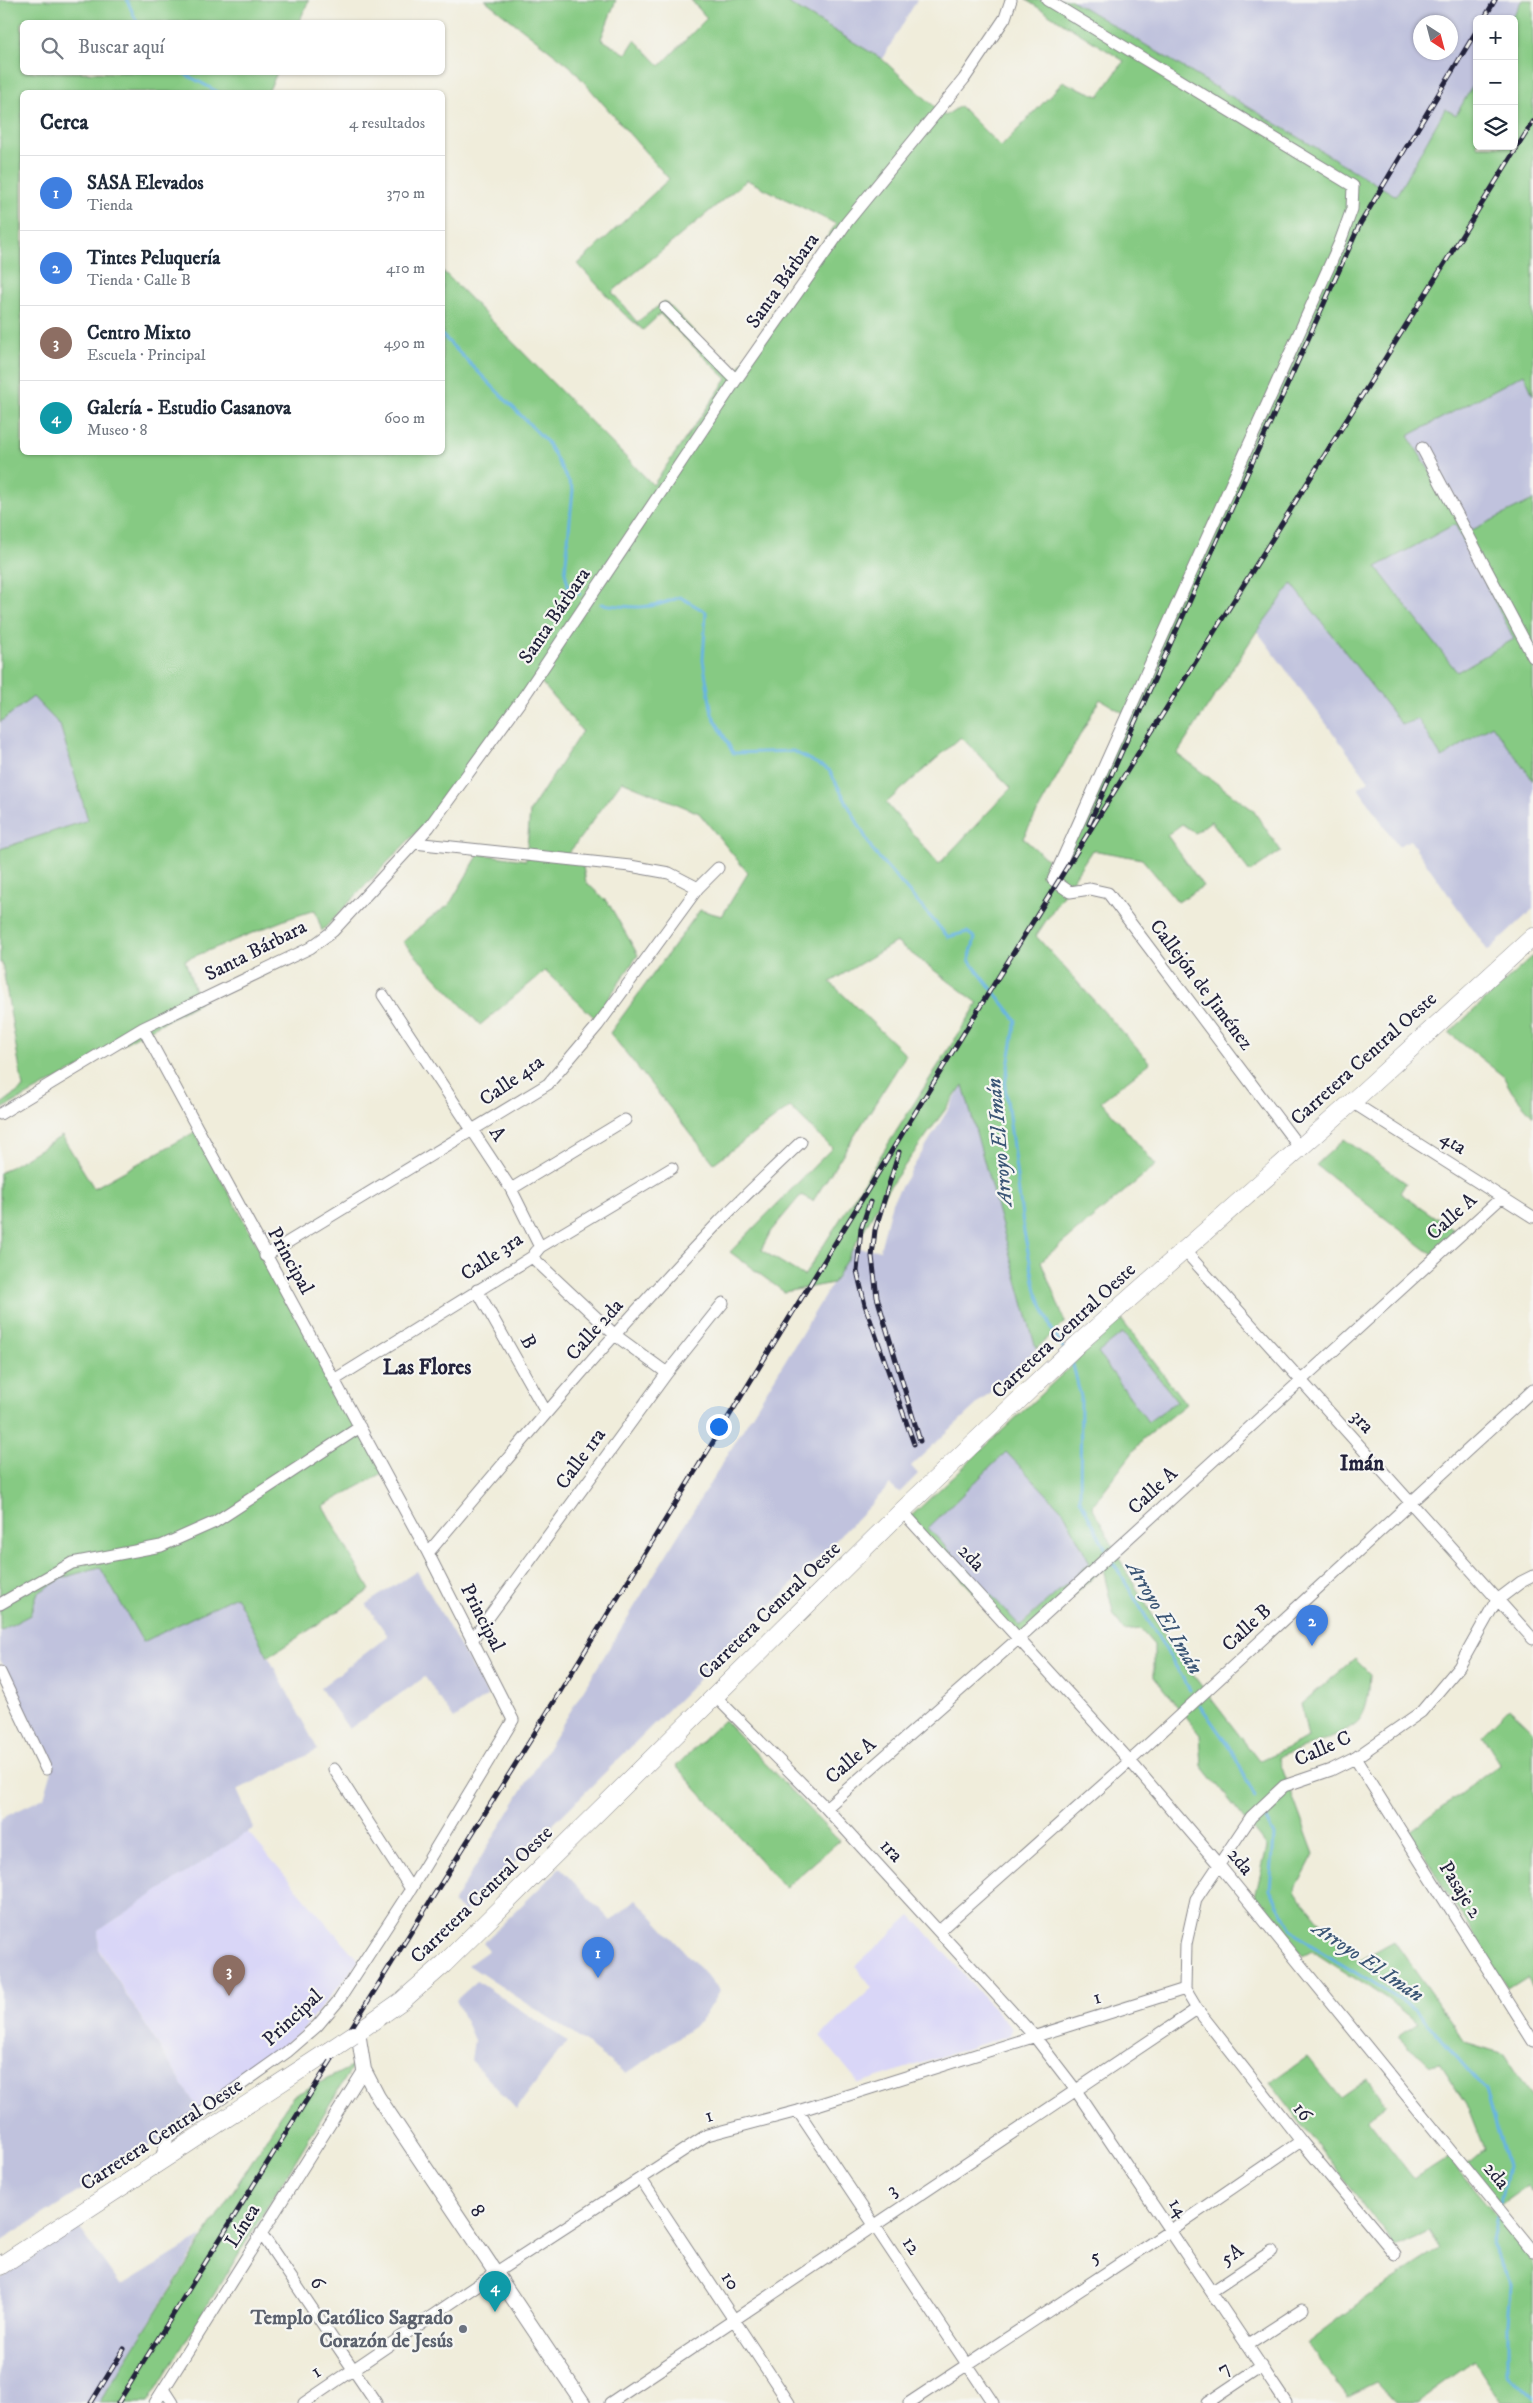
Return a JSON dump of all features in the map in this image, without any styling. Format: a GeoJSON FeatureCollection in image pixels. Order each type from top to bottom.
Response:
{"type":"FeatureCollection","features":[{"type":"Feature","properties":{"kind":"main road","name":"Carretera Central Oeste"},"geometry":{"type":"LineString","coordinates":[[0,2266],[329,2051],[403,2000],[440,1968],[902,1511],[1078,1344],[1352,1102],[1533,937]]}},
{"type":"Feature","properties":{"kind":"street","name":"Santa Bárbara"},"geometry":{"type":"LineString","coordinates":[[0,1114],[143,1028],[310,948],[333,931],[414,844],[429,827],[525,695],[736,380],[847,222],[964,79],[1005,18],[1011,0]]}},
{"type":"Feature","properties":{"kind":"street","name":"Callejón de Jiménez"},"geometry":{"type":"LineString","coordinates":[[1047,0],[1353,186],[1352,209],[1340,242],[1053,880],[1070,892],[1090,889],[1108,893],[1299,1147]]}},
{"type":"Feature","properties":{"kind":"street"},"geometry":{"type":"LineString","coordinates":[[665,308],[736,380]]}},
{"type":"Feature","properties":{"kind":"street"},"geometry":{"type":"LineString","coordinates":[[1422,448],[1533,657]]}},
{"type":"Feature","properties":{"kind":"street"},"geometry":{"type":"LineString","coordinates":[[414,844],[630,866],[669,873],[698,888]]}},
{"type":"Feature","properties":{"kind":"street","name":"Calle 4ta"},"geometry":{"type":"LineString","coordinates":[[265,1256],[548,1084],[598,1025],[698,888],[718,868]]}},
{"type":"Feature","properties":{"kind":"street","name":"A"},"geometry":{"type":"LineString","coordinates":[[383,995],[511,1189],[540,1247]]}},
{"type":"Feature","properties":{"kind":"street","name":"Principal"},"geometry":{"type":"LineString","coordinates":[[143,1028],[265,1256],[428,1553],[513,1720],[411,1889],[339,2000],[317,2026],[287,2052],[168,2137],[160,2162]]}},
{"type":"Feature","properties":{"kind":"street","name":"4ta"},"geometry":{"type":"LineString","coordinates":[[1352,1102],[1533,1217]]}},
{"type":"Feature","properties":{"kind":"street"},"geometry":{"type":"LineString","coordinates":[[511,1189],[625,1120]]}},
{"type":"Feature","properties":{"kind":"street","name":"Calle 2da"},"geometry":{"type":"LineString","coordinates":[[428,1553],[546,1412],[615,1335],[718,1222],[800,1142]]}},
{"type":"Feature","properties":{"kind":"street","name":"Calle 3ra"},"geometry":{"type":"LineString","coordinates":[[334,1380],[532,1257],[540,1247],[672,1168]]}},
{"type":"Feature","properties":{"kind":"street","name":"Calle A"},"geometry":{"type":"LineString","coordinates":[[826,1808],[1019,1638],[1502,1197]]}},
{"type":"Feature","properties":{"kind":"street","name":"3ra"},"geometry":{"type":"LineString","coordinates":[[1184,1250],[1533,1640]]}},
{"type":"Feature","properties":{"kind":"street"},"geometry":{"type":"LineString","coordinates":[[532,1257],[615,1335],[667,1373]]}},
{"type":"Feature","properties":{"kind":"street","name":"B"},"geometry":{"type":"LineString","coordinates":[[477,1290],[546,1412]]}},
{"type":"Feature","properties":{"kind":"street","name":"Calle 1ra"},"geometry":{"type":"LineString","coordinates":[[472,1640],[667,1373],[723,1303]]}},
{"type":"Feature","properties":{"kind":"street","name":"Calle B"},"geometry":{"type":"LineString","coordinates":[[939,1931],[1130,1761],[1533,1390]]}},
{"type":"Feature","properties":{"kind":"street"},"geometry":{"type":"LineString","coordinates":[[0,1604],[72,1563],[161,1546],[215,1522],[360,1427]]}},
{"type":"Feature","properties":{"kind":"street","name":"2da"},"geometry":{"type":"LineString","coordinates":[[902,1511],[1130,1761],[1219,1866],[1533,2251]]}},
{"type":"Feature","properties":{"kind":"street","name":"Calle C"},"geometry":{"type":"LineString","coordinates":[[1185,1989],[1186,1944],[1196,1899],[1251,1817],[1284,1786],[1331,1770],[1356,1758],[1421,1712],[1459,1667],[1496,1600],[1533,1576]]}},
{"type":"Feature","properties":{"kind":"street"},"geometry":{"type":"LineString","coordinates":[[0,1672],[4,1692],[46,1769]]}},
{"type":"Feature","properties":{"kind":"street","name":"1ra"},"geometry":{"type":"LineString","coordinates":[[714,1695],[826,1808],[1035,2037]]}},
{"type":"Feature","properties":{"kind":"street","name":"Pasaje 2"},"geometry":{"type":"LineString","coordinates":[[1356,1758],[1533,2041]]}},
{"type":"Feature","properties":{"kind":"street"},"geometry":{"type":"LineString","coordinates":[[334,1769],[411,1889]]}},
{"type":"Feature","properties":{"kind":"street","name":"16"},"geometry":{"type":"LineString","coordinates":[[1185,1989],[1197,2009],[1301,2141],[1395,2254]]}},
{"type":"Feature","properties":{"kind":"street","name":"1"},"geometry":{"type":"LineString","coordinates":[[304,2403],[494,2273],[707,2135],[798,2111],[1185,1989]]}},
{"type":"Feature","properties":{"kind":"street","name":"3"},"geometry":{"type":"LineString","coordinates":[[610,2403],[1074,2089],[1197,2009]]}},
{"type":"Feature","properties":{"kind":"street","name":"8"},"geometry":{"type":"LineString","coordinates":[[355,2033],[364,2070],[378,2097],[494,2273],[583,2403]]}},
{"type":"Feature","properties":{"kind":"street","name":"14"},"geometry":{"type":"LineString","coordinates":[[1035,2037],[1074,2089],[1171,2230],[1286,2403]]}},
{"type":"Feature","properties":{"kind":"street","name":"Línea"},"geometry":{"type":"LineString","coordinates":[[156,2403],[364,2070]]}},
{"type":"Feature","properties":{"kind":"street","name":"12"},"geometry":{"type":"LineString","coordinates":[[798,2111],[993,2403]]}},
{"type":"Feature","properties":{"kind":"street","name":"5"},"geometry":{"type":"LineString","coordinates":[[909,2403],[1171,2230],[1301,2141]]}},
{"type":"Feature","properties":{"kind":"street","name":"10"},"geometry":{"type":"LineString","coordinates":[[641,2179],[789,2403]]}},
{"type":"Feature","properties":{"kind":"street","name":"6"},"geometry":{"type":"LineString","coordinates":[[261,2233],[376,2403]]}},
{"type":"Feature","properties":{"kind":"street","name":"5A"},"geometry":{"type":"LineString","coordinates":[[1212,2291],[1272,2251]]}},
{"type":"Feature","properties":{"kind":"street","name":"7"},"geometry":{"type":"LineString","coordinates":[[1248,2345],[1303,2309]]}},
{"type":"Feature","properties":{"kind":"street","name":"7"},"geometry":{"type":"LineString","coordinates":[[1207,2403],[1262,2366]]}},
{"type":"Feature","properties":{"kind":"street"},"geometry":{"type":"LineString","coordinates":[[164,2389],[173,2403]]}},
{"type":"Feature","properties":{"kind":"shaded area"},"geometry":{"type":"Polygon","coordinates":[[[783,0],[917,0],[882,59],[783,0]]]}},
{"type":"Feature","properties":{"kind":"shaded area"},"geometry":{"type":"Polygon","coordinates":[[[1071,0],[1522,0],[1513,15],[1473,15],[1473,85],[1456,115],[1445,110],[1396,196],[1071,0]]]}},
{"type":"Feature","properties":{"kind":"shaded area"},"geometry":{"type":"Polygon","coordinates":[[[1524,374],[1533,395],[1533,500],[1468,532],[1408,435],[1524,374]]]}},
{"type":"Feature","properties":{"kind":"shaded area"},"geometry":{"type":"Polygon","coordinates":[[[1455,524],[1514,639],[1457,672],[1376,567],[1455,524]]]}},
{"type":"Feature","properties":{"kind":"shaded area"},"geometry":{"type":"Polygon","coordinates":[[[1292,584],[1402,725],[1418,718],[1442,757],[1492,724],[1533,780],[1533,909],[1488,951],[1410,840],[1398,846],[1358,788],[1369,781],[1257,631],[1292,584]]]}},
{"type":"Feature","properties":{"kind":"shaded area"},"geometry":{"type":"Polygon","coordinates":[[[33,697],[60,725],[88,820],[0,849],[0,722],[33,697]]]}},
{"type":"Feature","properties":{"kind":"shaded area"},"geometry":{"type":"Polygon","coordinates":[[[963,1085],[1036,1349],[911,1466],[918,1474],[899,1493],[890,1485],[708,1670],[465,1912],[453,1903],[854,1248],[880,1250],[892,1202],[963,1085]]]}},
{"type":"Feature","properties":{"kind":"shaded area"},"geometry":{"type":"Polygon","coordinates":[[[1123,1332],[1177,1402],[1148,1423],[1098,1353],[1123,1332]]]}},
{"type":"Feature","properties":{"kind":"shaded area"},"geometry":{"type":"Polygon","coordinates":[[[1006,1452],[1063,1511],[1091,1563],[1019,1626],[928,1528],[1006,1452]]]}},
{"type":"Feature","properties":{"kind":"shaded area"},"geometry":{"type":"Polygon","coordinates":[[[100,1567],[143,1642],[236,1596],[318,1750],[237,1790],[254,1828],[98,1931],[99,1951],[198,2109],[148,2147],[0,2242],[0,1819],[44,1798],[52,1770],[0,1659],[0,1631],[30,1615],[38,1593],[62,1578],[100,1567]]]}},
{"type":"Feature","properties":{"kind":"shaded area"},"geometry":{"type":"Polygon","coordinates":[[[417,1571],[488,1695],[454,1719],[425,1677],[349,1729],[320,1688],[388,1636],[366,1604],[417,1571]]]}},
{"type":"Feature","properties":{"kind":"shaded area"},"geometry":{"type":"Polygon","coordinates":[[[247,1831],[359,1961],[302,2031],[198,2109],[99,1950],[98,1931],[247,1831]]]}},
{"type":"Feature","properties":{"kind":"shaded area"},"geometry":{"type":"Polygon","coordinates":[[[560,1868],[611,1921],[636,1899],[720,1990],[700,2022],[626,2074],[571,2032],[468,1965],[489,1950],[483,1943],[560,1868]]]}},
{"type":"Feature","properties":{"kind":"shaded area"},"geometry":{"type":"Polygon","coordinates":[[[911,1915],[1012,2029],[1010,2035],[859,2083],[820,2036],[872,1988],[855,1966],[911,1915]]]}},
{"type":"Feature","properties":{"kind":"shaded area"},"geometry":{"type":"Polygon","coordinates":[[[477,1981],[567,2041],[516,2109],[471,2060],[474,2040],[456,2000],[477,1981]]]}},
{"type":"Feature","properties":{"kind":"shaded area"},"geometry":{"type":"Polygon","coordinates":[[[78,2226],[121,2286],[203,2236],[99,2403],[0,2403],[0,2278],[78,2226]]]}},
{"type":"Feature","properties":{"kind":"green space"},"geometry":{"type":"Polygon","coordinates":[[[0,0],[309,0],[300,20],[20,20],[20,75],[276,75],[269,90],[20,90],[20,455],[445,455],[445,273],[653,485],[727,379],[660,314],[643,330],[622,312],[578,264],[669,179],[570,66],[485,0],[616,0],[601,39],[626,54],[635,40],[660,66],[707,18],[691,0],[783,0],[882,59],[945,116],[960,106],[1001,147],[1063,82],[1099,96],[1124,61],[1026,0],[1071,0],[1396,196],[1445,109],[1456,115],[1473,85],[1473,150],[1518,150],[1518,15],[1513,15],[1522,0],[1533,0],[1533,395],[1524,374],[1408,436],[1468,532],[1533,500],[1533,780],[1492,725],[1442,758],[1418,719],[1402,725],[1292,584],[1257,631],[1177,754],[1253,810],[1281,851],[1250,872],[1211,821],[1195,833],[1182,824],[1167,835],[1203,886],[1178,902],[1142,859],[1092,850],[1036,936],[1150,1063],[1101,1101],[1156,1165],[1041,1261],[1065,1322],[1036,1349],[963,1085],[885,1193],[833,1283],[784,1292],[730,1252],[832,1148],[790,1107],[714,1163],[610,1033],[700,910],[722,916],[748,873],[699,813],[622,781],[563,861],[582,862],[586,882],[609,904],[638,955],[595,1018],[545,971],[480,1025],[403,942],[430,918],[449,905],[479,854],[526,860],[530,811],[582,731],[536,676],[426,822],[322,931],[315,910],[287,919],[185,960],[199,1003],[0,1110],[0,1105],[23,1088],[2,963],[0,963],[0,849],[88,820],[60,725],[33,697],[0,722],[0,0]],[[747,180],[612,292],[637,322],[665,301],[735,374],[836,224],[747,180]],[[1455,524],[1376,567],[1457,672],[1514,639],[1455,524]],[[1100,699],[1023,838],[1057,868],[1125,714],[1100,699]],[[961,737],[886,803],[939,864],[1011,788],[961,737]],[[896,942],[830,982],[906,1055],[813,1201],[801,1195],[771,1231],[761,1250],[804,1276],[978,1003],[896,942]]]}},
{"type":"Feature","properties":{"kind":"green space"},"geometry":{"type":"Polygon","coordinates":[[[1533,956],[1533,1116],[1512,1092],[1503,1076],[1449,1033],[1533,956]]]}},
{"type":"Feature","properties":{"kind":"green space"},"geometry":{"type":"Polygon","coordinates":[[[195,1132],[383,1473],[323,1506],[370,1590],[268,1657],[236,1596],[143,1642],[100,1567],[62,1578],[38,1593],[30,1615],[0,1631],[0,1173],[62,1136],[94,1188],[195,1132]]]}},
{"type":"Feature","properties":{"kind":"green space"},"geometry":{"type":"Polygon","coordinates":[[[1344,1139],[1406,1183],[1400,1193],[1457,1232],[1434,1256],[1316,1165],[1344,1139]]]}},
{"type":"Feature","properties":{"kind":"green space"},"geometry":{"type":"Polygon","coordinates":[[[1121,1319],[1186,1404],[1143,1439],[1092,1506],[1126,1571],[1174,1650],[1259,1761],[1308,1738],[1301,1704],[1355,1659],[1370,1674],[1365,1708],[1360,1719],[1355,1724],[1335,1735],[1278,1757],[1314,1854],[1295,1891],[1326,1929],[1358,1961],[1394,1941],[1465,2042],[1504,2054],[1533,2099],[1533,2192],[1528,2186],[1501,2205],[1468,2164],[1484,2150],[1466,2104],[1439,2063],[1429,2065],[1399,2036],[1417,2023],[1387,1999],[1312,1951],[1303,1956],[1255,1897],[1267,1847],[1202,1766],[1200,1735],[1154,1677],[1154,1645],[1140,1629],[1125,1631],[1114,1616],[1103,1569],[1020,1642],[907,1520],[1121,1319]],[[1123,1333],[1098,1353],[1148,1422],[1177,1401],[1123,1333]],[[1006,1452],[928,1528],[1020,1626],[1090,1563],[1063,1511],[1006,1452]]]}},
{"type":"Feature","properties":{"kind":"green space"},"geometry":{"type":"Polygon","coordinates":[[[1509,1708],[1533,1731],[1533,1984],[1526,1976],[1507,1988],[1409,1832],[1500,1764],[1482,1735],[1509,1708]]]}},
{"type":"Feature","properties":{"kind":"green space"},"geometry":{"type":"Polygon","coordinates":[[[724,1720],[839,1841],[785,1888],[676,1766],[724,1720]]]}},
{"type":"Feature","properties":{"kind":"green space"},"geometry":{"type":"Polygon","coordinates":[[[1307,2057],[1340,2098],[1367,2079],[1386,2105],[1367,2118],[1414,2179],[1448,2157],[1533,2260],[1533,2403],[1502,2403],[1474,2361],[1416,2403],[1396,2403],[1377,2383],[1348,2397],[1307,2343],[1373,2293],[1440,2249],[1429,2232],[1396,2247],[1270,2083],[1307,2057]]]}},
{"type":"Feature","properties":{"kind":"green space"},"geometry":{"type":"Polygon","coordinates":[[[353,2066],[148,2403],[99,2403],[293,2096],[353,2066]]]}},
{"type":"Feature","properties":{"kind":"waterway","name":"Arroyo El Imán"},"geometry":{"type":"LineString","coordinates":[[127,0],[136,20]]}},
{"type":"Feature","properties":{"kind":"waterway","name":"Arroyo El Imán"},"geometry":{"type":"LineString","coordinates":[[187,75],[214,90]]}},
{"type":"Feature","properties":{"kind":"waterway","name":"Arroyo El Imán"},"geometry":{"type":"LineString","coordinates":[[445,338],[547,442],[573,489],[565,572],[569,589],[580,594]]}},
{"type":"Feature","properties":{"kind":"waterway","name":"Arroyo El Imán"},"geometry":{"type":"LineString","coordinates":[[601,604],[641,607],[660,604],[680,597],[706,612],[703,660],[712,714],[733,753],[793,751],[829,770],[873,851],[948,937],[967,932],[975,938],[969,960],[1016,1020],[1005,1085],[1024,1232],[1036,1291],[1052,1330],[1064,1349]]}},
{"type":"Feature","properties":{"kind":"waterway","name":"Arroyo El Imán"},"geometry":{"type":"LineString","coordinates":[[1070,1359],[1081,1397],[1080,1499],[1105,1548]]}},
{"type":"Feature","properties":{"kind":"waterway","name":"Arroyo El Imán"},"geometry":{"type":"LineString","coordinates":[[1113,1562],[1190,1690]]}},
{"type":"Feature","properties":{"kind":"waterway","name":"Arroyo El Imán"},"geometry":{"type":"LineString","coordinates":[[1200,1705],[1232,1751],[1255,1797]]}},
{"type":"Feature","properties":{"kind":"waterway","name":"Arroyo El Imán"},"geometry":{"type":"LineString","coordinates":[[1266,1819],[1274,1836],[1270,1890],[1292,1929],[1310,1945],[1415,2009],[1486,2091],[1508,2166],[1500,2203]]}},
{"type":"Feature","properties":{"kind":"waterway","name":"Arroyo El Imán"},"geometry":{"type":"LineString","coordinates":[[1497,2217],[1491,2243],[1511,2286],[1508,2323],[1508,2373],[1533,2398]]}},
{"type":"Feature","properties":{"kind":"railway"},"geometry":{"type":"LineString","coordinates":[[1486,15],[1495,0]]}},
{"type":"Feature","properties":{"kind":"railway"},"geometry":{"type":"LineString","coordinates":[[1089,824],[1360,224],[1473,37]]}},
{"type":"Feature","properties":{"kind":"railway"},"geometry":{"type":"LineString","coordinates":[[118,2403],[531,1739],[1002,971],[1533,122]]}},
{"type":"Feature","properties":{"kind":"railway"},"geometry":{"type":"LineString","coordinates":[[899,1152],[875,1230],[872,1257],[877,1297],[920,1441]]}},
{"type":"Feature","properties":{"kind":"railway"},"geometry":{"type":"LineString","coordinates":[[870,1202],[861,1229],[857,1271],[865,1305],[914,1444]]}},
{"type":"Feature","properties":{"kind":"railway"},"geometry":{"type":"LineString","coordinates":[[91,2403],[124,2349]]}},
{"type":"Feature","properties":{"kind":"place","name":"Tintes Peluquería"},"geometry":{"type":"Point","coordinates":[1312,1646]}},
{"type":"Feature","properties":{"kind":"place","name":"SASA Elevados"},"geometry":{"type":"Point","coordinates":[598,1978]}},
{"type":"Feature","properties":{"kind":"place","name":"Centro Mixto"},"geometry":{"type":"Point","coordinates":[229,1996]}},
{"type":"Feature","properties":{"kind":"place","name":"Galería - Estudio Casanova"},"geometry":{"type":"Point","coordinates":[495,2312]}},
{"type":"Feature","properties":{"kind":"place","name":"Templo Católico Sagrado Corazón de Jesús"},"geometry":{"type":"Point","coordinates":[463,2329]}},
{"type":"Feature","properties":{"kind":"district","name":"Las Flores"},"geometry":{"type":"Point","coordinates":[427,1368]}},
{"type":"Feature","properties":{"kind":"district","name":"Imán"},"geometry":{"type":"Point","coordinates":[1362,1464]}}]}
